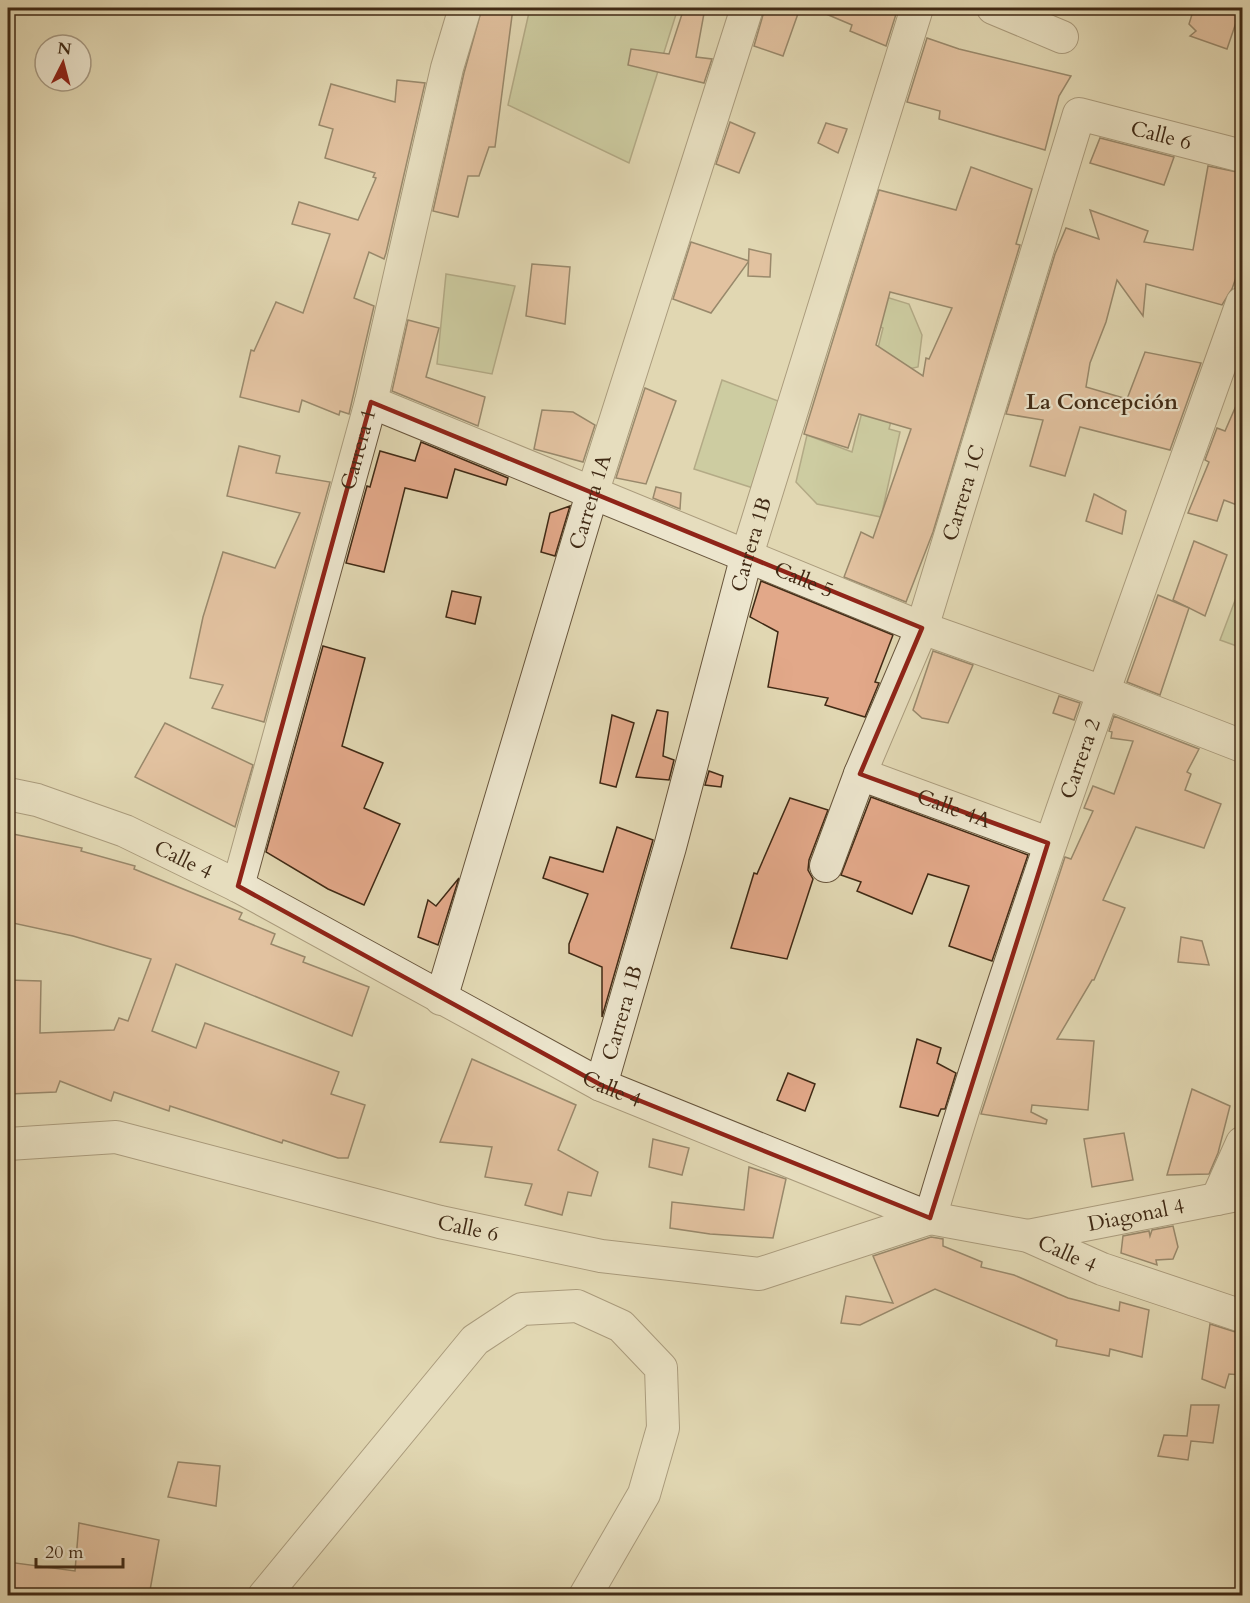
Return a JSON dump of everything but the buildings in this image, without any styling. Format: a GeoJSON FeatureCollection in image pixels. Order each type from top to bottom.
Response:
{"type":"FeatureCollection","features":[{"type":"Feature","properties":{"kind":"street","name":"Carrera 1"},"geometry":{"type":"LineString","coordinates":[[238,886],[371,402],[447,68],[465,8]]}},
{"type":"Feature","properties":{"kind":"street","name":"Carrera 1A"},"geometry":{"type":"LineString","coordinates":[[441,999],[592,494],[747,8]]}},
{"type":"Feature","properties":{"kind":"street","name":"Carrera 1B"},"geometry":{"type":"LineString","coordinates":[[602,1085],[670,847],[747,555],[917,8]]}},
{"type":"Feature","properties":{"kind":"street"},"geometry":{"type":"LineString","coordinates":[[993,8],[1062,37]]}},
{"type":"Feature","properties":{"kind":"street","name":"Calle 6"},"geometry":{"type":"LineString","coordinates":[[1079,114],[1242,156]]}},
{"type":"Feature","properties":{"kind":"street","name":"Carrera 1C"},"geometry":{"type":"LineString","coordinates":[[826,866],[861,774],[922,628],[1079,114]]}},
{"type":"Feature","properties":{"kind":"street","name":"Carrera 2"},"geometry":{"type":"LineString","coordinates":[[930,1218],[965,1098],[1048,843],[1242,303]]}},
{"type":"Feature","properties":{"kind":"street","name":"Calle 5"},"geometry":{"type":"LineString","coordinates":[[371,402],[922,628],[1103,692],[1242,746]]}},
{"type":"Feature","properties":{"kind":"street","name":"Calle 4A"},"geometry":{"type":"LineString","coordinates":[[861,774],[1048,843]]}},
{"type":"Feature","properties":{"kind":"street","name":"Calle 4"},"geometry":{"type":"LineString","coordinates":[[8,794],[37,800],[125,831],[238,886],[602,1085],[930,1218],[1028,1236],[1102,1269],[1242,1316]]}},
{"type":"Feature","properties":{"kind":"street","name":"Calle 6"},"geometry":{"type":"LineString","coordinates":[[8,1144],[116,1137],[440,1222],[578,1252],[759,1274],[930,1218]]}},
{"type":"Feature","properties":{"kind":"street"},"geometry":{"type":"LineString","coordinates":[[1230,1196],[1242,1143]]}},
{"type":"Feature","properties":{"kind":"street","name":"Diagonal 4"},"geometry":{"type":"LineString","coordinates":[[1028,1236],[1230,1196]]}},
{"type":"Feature","properties":{"kind":"street"},"geometry":{"type":"LineString","coordinates":[[264,1596],[475,1340],[522,1309],[577,1306],[621,1326],[662,1368],[663,1428],[644,1494],[585,1596]]}},
{"type":"Feature","properties":{"kind":"highlighted area"},"geometry":{"type":"Polygon","coordinates":[[[371,402],[922,628],[860,774],[1048,843],[930,1218],[601,1085],[238,886],[371,402]]]}},
{"type":"Feature","properties":{"kind":"green space"},"geometry":{"type":"Polygon","coordinates":[[[530,8],[678,8],[629,163],[508,105],[530,8]]]}},
{"type":"Feature","properties":{"kind":"green space"},"geometry":{"type":"Polygon","coordinates":[[[446,274],[515,286],[492,374],[437,364],[446,274]]]}},
{"type":"Feature","properties":{"kind":"green space"},"geometry":{"type":"Polygon","coordinates":[[[847,285],[909,304],[922,335],[918,367],[904,370],[889,429],[900,432],[881,517],[817,504],[796,482],[807,435],[852,452],[883,328],[837,314],[847,285]]]}},
{"type":"Feature","properties":{"kind":"green space"},"geometry":{"type":"Polygon","coordinates":[[[722,380],[786,404],[753,488],[694,469],[722,380]]]}},
{"type":"Feature","properties":{"kind":"green space"},"geometry":{"type":"Polygon","coordinates":[[[1242,582],[1242,648],[1220,640],[1242,582]]]}},
{"type":"Feature","properties":{"kind":"district","name":"La Concepción"},"geometry":{"type":"Point","coordinates":[1102,401]}}]}
